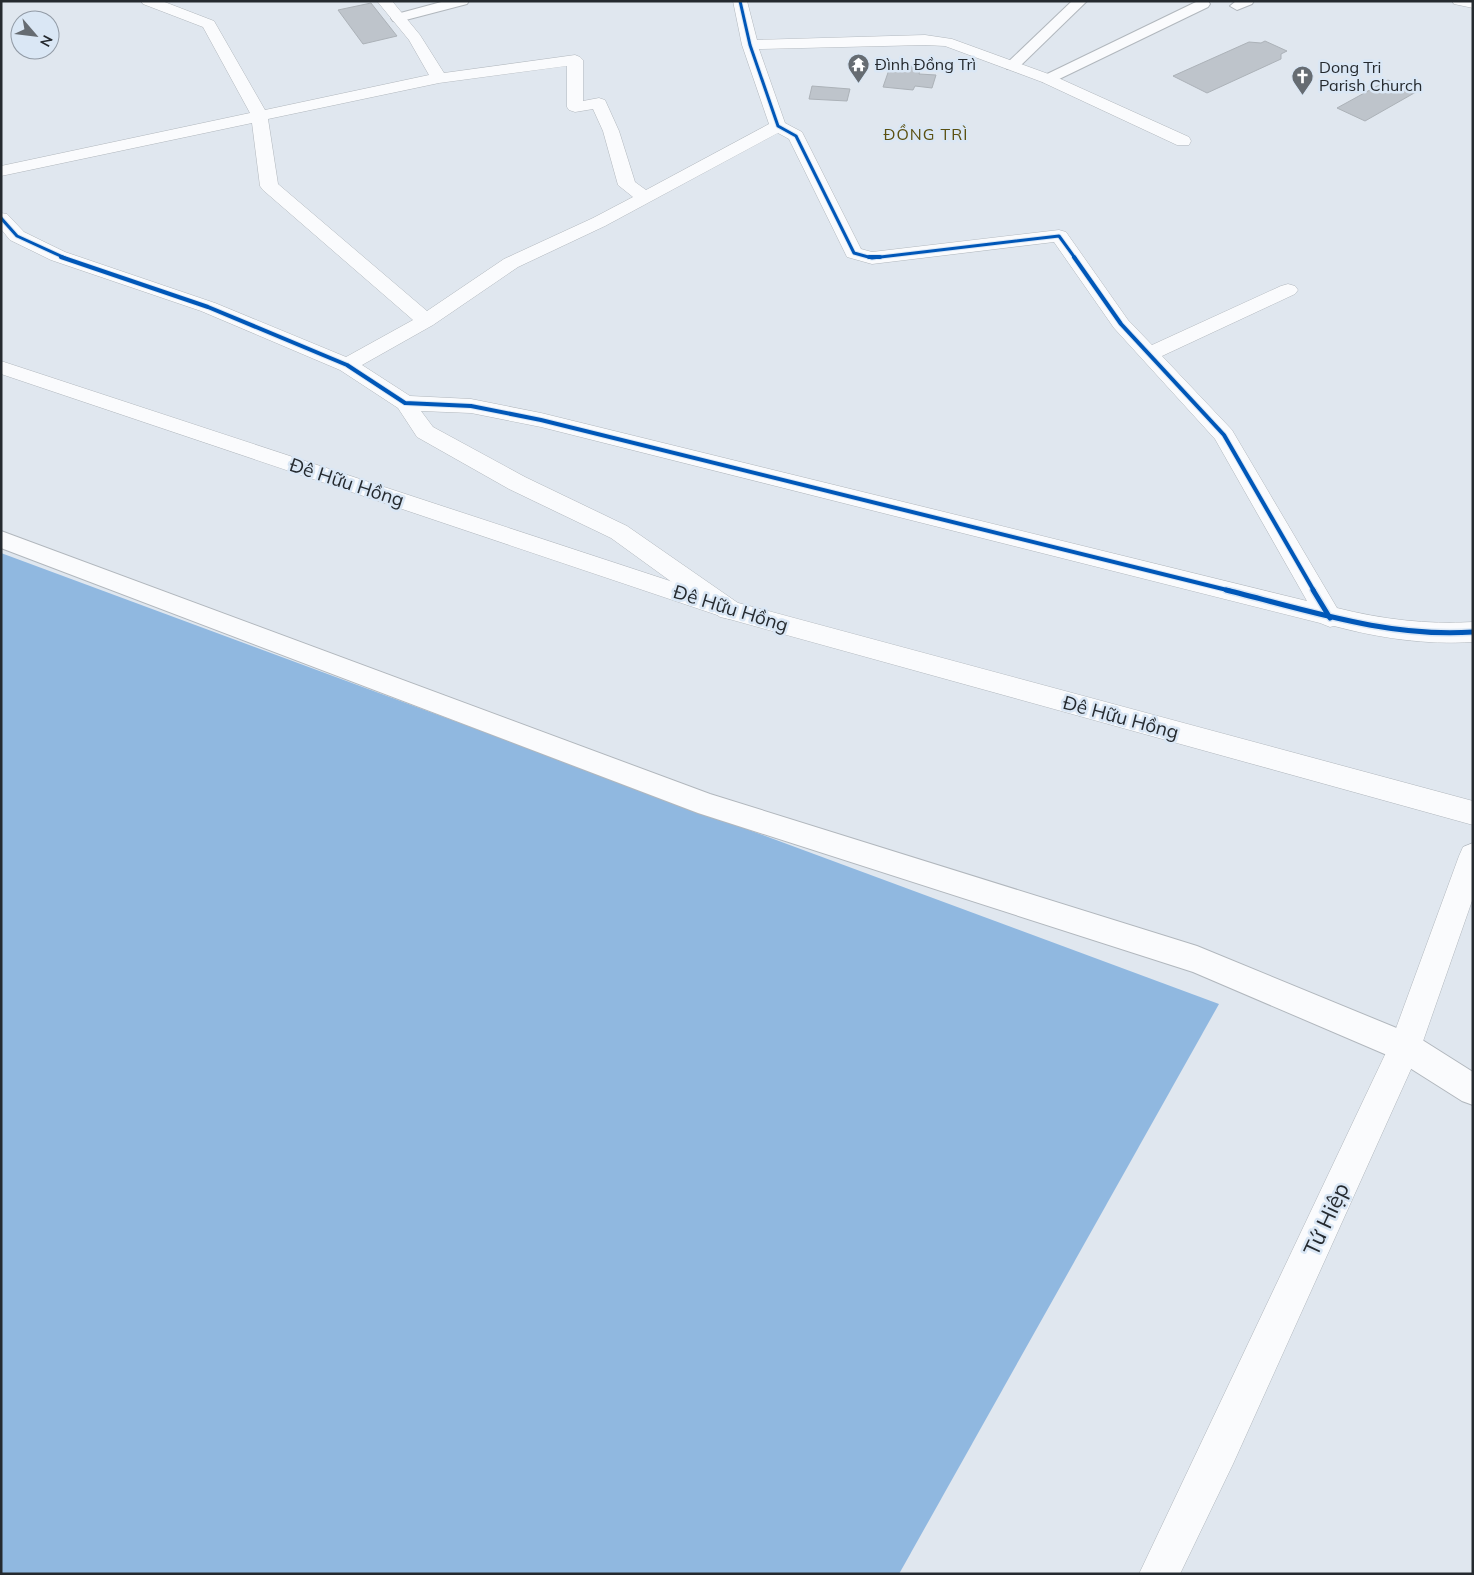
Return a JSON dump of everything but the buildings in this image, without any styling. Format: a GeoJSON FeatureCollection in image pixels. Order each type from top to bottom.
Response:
{"type":"FeatureCollection","features":[{"type":"Feature","properties":{"kind":"street"},"geometry":{"type":"LineString","coordinates":[[148,1],[209,24],[259,115],[268,186],[426,321]]}},
{"type":"Feature","properties":{"kind":"street"},"geometry":{"type":"LineString","coordinates":[[384,1],[415,38],[439,78]]}},
{"type":"Feature","properties":{"kind":"street"},"geometry":{"type":"LineString","coordinates":[[740,1],[750,45],[778,126],[796,136],[854,254],[872,258],[1059,236],[1122,324],[1224,435],[1270,518],[1330,618]]}},
{"type":"Feature","properties":{"kind":"street"},"geometry":{"type":"LineString","coordinates":[[1459,1],[1473,4]]}},
{"type":"Feature","properties":{"kind":"street"},"geometry":{"type":"LineString","coordinates":[[750,45],[925,40],[947,42],[1048,79],[1183,141]]}},
{"type":"Feature","properties":{"kind":"street"},"geometry":{"type":"LineString","coordinates":[[2,168],[439,78],[575,60],[575,106],[599,102],[611,131],[627,185],[645,197]]}},
{"type":"Feature","properties":{"kind":"street"},"geometry":{"type":"LineString","coordinates":[[347,365],[426,321],[512,263],[599,222],[778,126]]}},
{"type":"Feature","properties":{"kind":"street"},"geometry":{"type":"LineString","coordinates":[[1,218],[17,236],[58,256],[208,307],[347,365],[405,402],[426,432],[517,483],[619,532],[729,610]]}},
{"type":"Feature","properties":{"kind":"street"},"geometry":{"type":"LineString","coordinates":[[1150,354],[1288,290]]}},
{"type":"Feature","properties":{"kind":"street","name":"Đê Hữu Hồng"},"geometry":{"type":"LineString","coordinates":[[1,366],[729,610],[1473,813]]}},
{"type":"Feature","properties":{"kind":"street"},"geometry":{"type":"LineString","coordinates":[[405,402],[470,406],[541,420],[1172,576],[1330,618],[1371,626],[1443,634],[1473,632]]}},
{"type":"Feature","properties":{"kind":"street","name":"Tứ Hiệp"},"geometry":{"type":"LineString","coordinates":[[1158,1574],[1219,1450],[1405,1047],[1473,856]]}},
{"type":"Feature","properties":{"kind":"lane"},"geometry":{"type":"LineString","coordinates":[[398,18],[462,1]]}},
{"type":"Feature","properties":{"kind":"lane"},"geometry":{"type":"LineString","coordinates":[[1012,66],[1077,2]]}},
{"type":"Feature","properties":{"kind":"lane"},"geometry":{"type":"LineString","coordinates":[[1048,79],[1203,4]]}},
{"type":"Feature","properties":{"kind":"lane"},"geometry":{"type":"LineString","coordinates":[[1,539],[707,805],[1197,960],[1405,1047],[1473,1090]]}},
{"type":"Feature","properties":{"kind":"water"},"geometry":{"type":"Polygon","coordinates":[[[1,553],[1219,1004],[899,1574],[1,1574],[1,553]]]}},
{"type":"Feature","properties":{"kind":"cycle path"},"geometry":{"type":"LineString","coordinates":[[740,1],[750,45],[778,126],[796,136],[854,253],[872,258],[1059,236],[1121,324],[1224,435],[1330,618]]}},
{"type":"Feature","properties":{"kind":"cycle path"},"geometry":{"type":"LineString","coordinates":[[1,218],[17,236],[58,256],[208,307],[347,365],[405,403],[471,406],[541,420],[1371,626],[1443,634],[1473,632]]}},
{"type":"Feature","properties":{"kind":"place","name":"Đình Đồng Trì"},"geometry":{"type":"Point","coordinates":[859,83]}},
{"type":"Feature","properties":{"kind":"place","name":"Dong Tri Parish Church"},"geometry":{"type":"Point","coordinates":[1303,95]}},
{"type":"Feature","properties":{"kind":"district","name":"ĐỒNG TRÌ"},"geometry":{"type":"Point","coordinates":[926,134]}}]}
